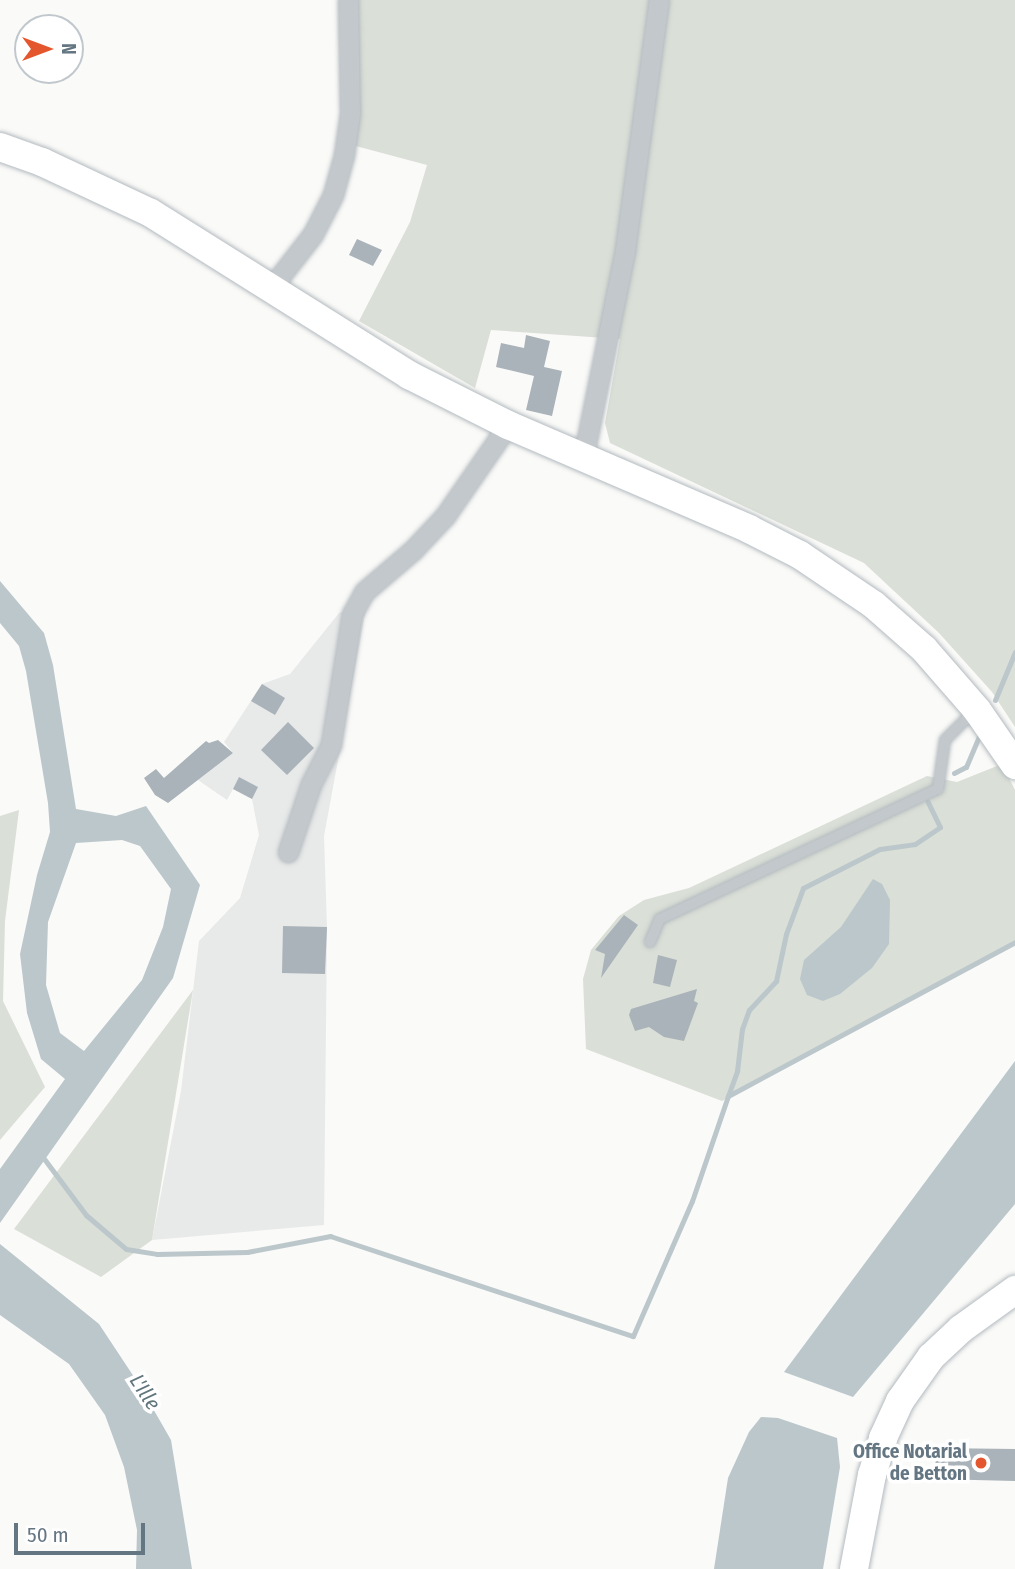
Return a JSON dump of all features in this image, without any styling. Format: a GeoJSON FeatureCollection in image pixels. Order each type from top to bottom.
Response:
{"type":"FeatureCollection","features":[{"type":"Feature","properties":{"kind":"main road"},"geometry":{"type":"LineString","coordinates":[[0,147],[154,208],[271,288],[356,335],[409,375],[508,418],[583,460],[822,561],[924,649],[977,710],[1015,765]]}},
{"type":"Feature","properties":{"kind":"main road"},"geometry":{"type":"LineString","coordinates":[[854,1569],[872,1475],[883,1438],[900,1401],[931,1357],[1010,1295]]}},
{"type":"Feature","properties":{"kind":"street"},"geometry":{"type":"LineString","coordinates":[[271,288],[313,234],[333,195],[344,155],[350,114],[348,0]]}},
{"type":"Feature","properties":{"kind":"street"},"geometry":{"type":"LineString","coordinates":[[583,460],[625,250],[659,0]]}},
{"type":"Feature","properties":{"kind":"street"},"geometry":{"type":"LineString","coordinates":[[288,852],[311,784],[331,745],[352,614],[364,592],[413,550],[445,516],[508,418]]}},
{"type":"Feature","properties":{"kind":"lane"},"geometry":{"type":"LineString","coordinates":[[650,942],[660,919],[938,789],[944,740],[977,710]]}},
{"type":"Feature","properties":{"kind":"shaded area"},"geometry":{"type":"Polygon","coordinates":[[[353,0],[1015,0],[1015,727],[992,692],[939,633],[864,563],[610,443],[605,423],[620,339],[491,330],[475,388],[359,321],[410,222],[427,165],[352,145],[353,0]]]}},
{"type":"Feature","properties":{"kind":"shaded area"},"geometry":{"type":"Polygon","coordinates":[[[0,581],[44,633],[53,665],[76,809],[116,816],[146,806],[200,885],[173,978],[0,1223],[0,1169],[65,1079],[41,1059],[27,1013],[20,954],[37,875],[50,832],[48,803],[26,671],[19,646],[0,623],[0,581]],[[122,840],[76,843],[48,922],[46,985],[60,1033],[84,1051],[142,980],[163,927],[171,889],[140,846],[122,840]]]}},
{"type":"Feature","properties":{"kind":"shaded area"},"geometry":{"type":"Polygon","coordinates":[[[367,604],[324,836],[327,927],[324,1225],[152,1240],[181,1091],[199,941],[240,898],[259,835],[252,799],[233,789],[227,800],[198,780],[233,753],[224,742],[262,684],[290,674],[339,613],[367,604]]]}},
{"type":"Feature","properties":{"kind":"shaded area"},"geometry":{"type":"Polygon","coordinates":[[[1002,764],[1015,790],[1015,945],[722,1101],[586,1049],[583,979],[591,950],[619,916],[644,900],[689,888],[927,776],[957,782],[1002,764]]]}},
{"type":"Feature","properties":{"kind":"shaded area"},"geometry":{"type":"Polygon","coordinates":[[[19,810],[5,921],[3,1001],[45,1087],[0,1140],[0,816],[19,810]]]}},
{"type":"Feature","properties":{"kind":"shaded area"},"geometry":{"type":"Polygon","coordinates":[[[873,879],[882,884],[890,900],[889,944],[872,968],[840,994],[823,1001],[807,995],[800,979],[804,960],[841,927],[873,879]]]}},
{"type":"Feature","properties":{"kind":"shaded area"},"geometry":{"type":"Polygon","coordinates":[[[193,990],[152,1240],[101,1277],[14,1229],[193,990]]]}},
{"type":"Feature","properties":{"kind":"shaded area"},"geometry":{"type":"Polygon","coordinates":[[[1015,1061],[1015,1204],[853,1397],[784,1372],[1015,1061]]]}},
{"type":"Feature","properties":{"kind":"shaded area"},"geometry":{"type":"Polygon","coordinates":[[[0,1244],[99,1324],[140,1386],[171,1440],[192,1569],[136,1569],[137,1530],[124,1467],[105,1415],[69,1364],[0,1315],[0,1244]]]}},
{"type":"Feature","properties":{"kind":"shaded area"},"geometry":{"type":"Polygon","coordinates":[[[761,1417],[778,1418],[837,1438],[840,1467],[823,1569],[714,1569],[728,1478],[749,1432],[761,1417]]]}},
{"type":"Feature","properties":{"kind":"building"},"geometry":{"type":"Polygon","coordinates":[[[357,239],[382,250],[373,266],[349,255],[357,239]]]}},
{"type":"Feature","properties":{"kind":"building"},"geometry":{"type":"Polygon","coordinates":[[[526,335],[550,341],[544,367],[562,371],[552,416],[526,410],[534,376],[496,367],[501,343],[524,348],[526,335]]]}},
{"type":"Feature","properties":{"kind":"building"},"geometry":{"type":"Polygon","coordinates":[[[262,684],[285,698],[275,715],[251,701],[262,684]]]}},
{"type":"Feature","properties":{"kind":"building"},"geometry":{"type":"Polygon","coordinates":[[[288,722],[314,748],[287,775],[261,750],[288,722]]]}},
{"type":"Feature","properties":{"kind":"building"},"geometry":{"type":"Polygon","coordinates":[[[218,740],[233,753],[168,803],[155,795],[144,778],[156,769],[164,778],[206,741],[209,743],[218,740]]]}},
{"type":"Feature","properties":{"kind":"building"},"geometry":{"type":"Polygon","coordinates":[[[239,777],[258,787],[252,799],[233,789],[239,777]]]}},
{"type":"Feature","properties":{"kind":"building"},"geometry":{"type":"Polygon","coordinates":[[[624,915],[638,925],[601,978],[605,954],[595,950],[624,915]]]}},
{"type":"Feature","properties":{"kind":"building"},"geometry":{"type":"Polygon","coordinates":[[[283,926],[327,927],[325,974],[282,973],[283,926]]]}},
{"type":"Feature","properties":{"kind":"building"},"geometry":{"type":"Polygon","coordinates":[[[658,955],[677,960],[670,987],[653,983],[658,955]]]}},
{"type":"Feature","properties":{"kind":"building"},"geometry":{"type":"Polygon","coordinates":[[[697,989],[694,1001],[698,1003],[684,1041],[664,1037],[649,1027],[635,1031],[629,1015],[631,1009],[697,989]]]}},
{"type":"Feature","properties":{"kind":"building","name":"Office Notarial de Betton"},"geometry":{"type":"Polygon","coordinates":[[[936,1448],[1015,1449],[1015,1481],[935,1479],[936,1448]]]}},
{"type":"Feature","properties":{"kind":"waterway"},"geometry":{"type":"LineString","coordinates":[[995,700],[1015,652]]}},
{"type":"Feature","properties":{"kind":"waterway"},"geometry":{"type":"LineString","coordinates":[[954,773],[966,767],[981,732]]}},
{"type":"Feature","properties":{"kind":"waterway"},"geometry":{"type":"LineString","coordinates":[[728,1096],[737,1071],[742,1029],[749,1010],[776,981],[786,934],[803,888],[880,849],[915,844],[940,827],[928,802]]}},
{"type":"Feature","properties":{"kind":"waterway"},"geometry":{"type":"LineString","coordinates":[[42,1156],[86,1215],[126,1249],[157,1254],[247,1252],[330,1236],[633,1336],[692,1201],[728,1096],[1015,942]]}},
{"type":"Feature","properties":{"kind":"place","name":"Office Notarial de Betton"},"geometry":{"type":"Point","coordinates":[981,1463]}},
{"type":"Feature","properties":{"kind":"water label","name":"L'Ille"},"geometry":{"type":"Point","coordinates":[145,1392]}}]}
